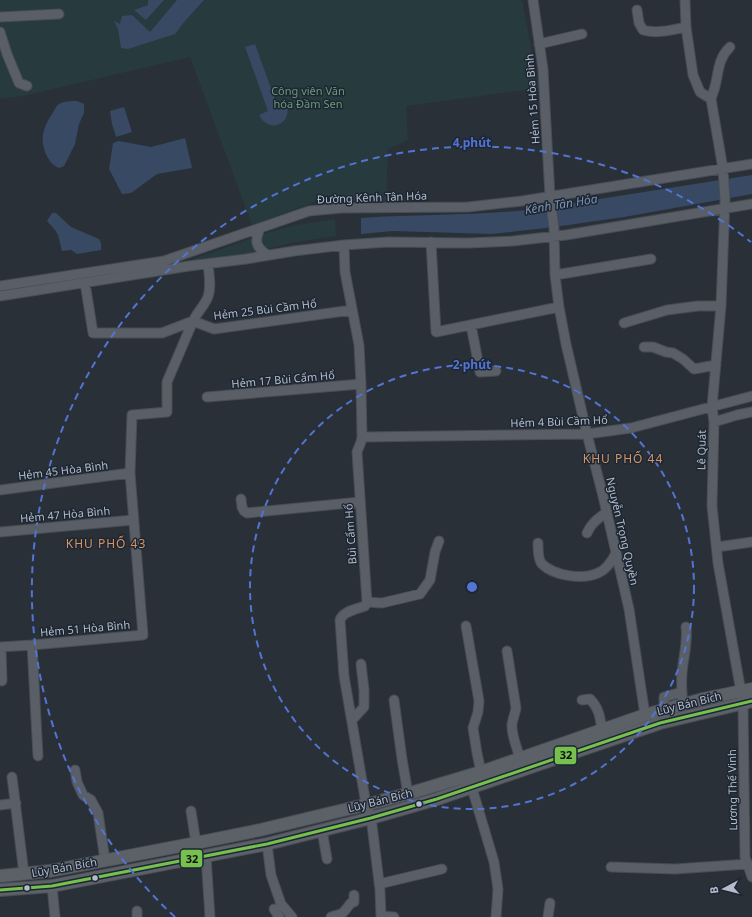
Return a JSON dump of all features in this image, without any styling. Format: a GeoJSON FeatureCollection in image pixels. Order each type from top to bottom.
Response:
{"type":"FeatureCollection","features":[{"type":"Feature","properties":{"kind":"main road","name":"Lũy Bán Bích"},"geometry":{"type":"LineString","coordinates":[[0,876],[50,871],[260,830],[408,794],[481,772],[645,715],[704,699],[747,696]]}},
{"type":"Feature","properties":{"kind":"main road","name":"Lũy Bán Bích"},"geometry":{"type":"LineString","coordinates":[[0,890],[52,886],[267,844],[370,818],[472,788],[660,723],[747,696]]}},
{"type":"Feature","properties":{"kind":"street","name":"Hẻm 15 Hòa Bình"},"geometry":{"type":"LineString","coordinates":[[533,0],[543,69],[554,232]]}},
{"type":"Feature","properties":{"kind":"street"},"geometry":{"type":"LineString","coordinates":[[685,0],[686,27],[693,75],[700,92],[710,99],[715,89],[720,61],[730,47]]}},
{"type":"Feature","properties":{"kind":"street"},"geometry":{"type":"LineString","coordinates":[[638,10],[639,23],[643,30],[649,32],[665,31],[686,27]]}},
{"type":"Feature","properties":{"kind":"street"},"geometry":{"type":"LineString","coordinates":[[0,17],[59,14]]}},
{"type":"Feature","properties":{"kind":"street"},"geometry":{"type":"LineString","coordinates":[[0,32],[19,83],[27,86]]}},
{"type":"Feature","properties":{"kind":"street"},"geometry":{"type":"LineString","coordinates":[[539,44],[582,34]]}},
{"type":"Feature","properties":{"kind":"street","name":"Lê Quát"},"geometry":{"type":"LineString","coordinates":[[710,99],[723,173],[725,204],[721,306],[712,407],[714,422],[712,506],[718,563],[747,696]]}},
{"type":"Feature","properties":{"kind":"street","name":"Đường Kênh Tân Hóa"},"geometry":{"type":"LineString","coordinates":[[0,286],[164,261],[309,212],[335,208],[468,207],[522,201],[551,201],[723,173],[752,164]]}},
{"type":"Feature","properties":{"kind":"street"},"geometry":{"type":"LineString","coordinates":[[0,296],[294,251],[344,245],[388,242],[506,242],[554,232],[725,204],[752,204]]}},
{"type":"Feature","properties":{"kind":"street"},"geometry":{"type":"LineString","coordinates":[[260,229],[257,234],[257,246],[266,255]]}},
{"type":"Feature","properties":{"kind":"street","name":"Nguyễn Trọng Quyền"},"geometry":{"type":"LineString","coordinates":[[554,232],[555,275],[559,307],[566,344],[629,609],[645,715]]}},
{"type":"Feature","properties":{"kind":"street"},"geometry":{"type":"LineString","coordinates":[[431,242],[436,332],[559,307]]}},
{"type":"Feature","properties":{"kind":"street","name":"Bùi Cẩm Hổ"},"geometry":{"type":"LineString","coordinates":[[344,245],[345,272],[359,345],[362,437],[357,452],[367,602]]}},
{"type":"Feature","properties":{"kind":"street"},"geometry":{"type":"LineString","coordinates":[[555,275],[651,259]]}},
{"type":"Feature","properties":{"kind":"street"},"geometry":{"type":"LineString","coordinates":[[85,283],[93,333],[162,333],[193,321],[196,314],[207,299],[210,291],[208,264]]}},
{"type":"Feature","properties":{"kind":"street"},"geometry":{"type":"LineString","coordinates":[[624,323],[668,310],[698,306],[721,306]]}},
{"type":"Feature","properties":{"kind":"street","name":"Hẻm 25 Bùi Cầm Hổ"},"geometry":{"type":"LineString","coordinates":[[193,321],[214,329],[352,310]]}},
{"type":"Feature","properties":{"kind":"street","name":"Hẻm 51 Hòa Bình"},"geometry":{"type":"LineString","coordinates":[[0,647],[143,635],[130,473],[132,415],[167,412],[168,382],[193,321]]}},
{"type":"Feature","properties":{"kind":"street"},"geometry":{"type":"LineString","coordinates":[[471,325],[480,372],[496,371]]}},
{"type":"Feature","properties":{"kind":"street"},"geometry":{"type":"LineString","coordinates":[[644,347],[673,353],[683,359],[694,369],[716,365]]}},
{"type":"Feature","properties":{"kind":"street","name":"Hẻm 17 Bùi Cẩm Hổ"},"geometry":{"type":"LineString","coordinates":[[207,398],[361,384]]}},
{"type":"Feature","properties":{"kind":"street","name":"Hẻm 4 Bùi Cầm Hổ"},"geometry":{"type":"LineString","coordinates":[[362,437],[587,434],[631,428],[752,396]]}},
{"type":"Feature","properties":{"kind":"street"},"geometry":{"type":"LineString","coordinates":[[714,422],[752,412]]}},
{"type":"Feature","properties":{"kind":"street","name":"Hẻm 45 Hòa Bình"},"geometry":{"type":"LineString","coordinates":[[0,490],[130,473]]}},
{"type":"Feature","properties":{"kind":"street"},"geometry":{"type":"LineString","coordinates":[[241,499],[242,507],[247,513],[360,502]]}},
{"type":"Feature","properties":{"kind":"street"},"geometry":{"type":"LineString","coordinates":[[587,533],[592,524],[607,512]]}},
{"type":"Feature","properties":{"kind":"street","name":"Hẻm 47 Hòa Bình"},"geometry":{"type":"LineString","coordinates":[[0,532],[133,520]]}},
{"type":"Feature","properties":{"kind":"street"},"geometry":{"type":"LineString","coordinates":[[394,917],[381,916],[380,884],[370,818],[366,804],[344,676],[340,620],[345,614],[365,606],[367,602],[382,603],[420,594],[430,580],[435,552],[439,541]]}},
{"type":"Feature","properties":{"kind":"street"},"geometry":{"type":"LineString","coordinates":[[717,547],[752,542]]}},
{"type":"Feature","properties":{"kind":"street"},"geometry":{"type":"LineString","coordinates":[[538,544],[541,563],[560,574],[580,577],[599,573],[610,563],[616,553]]}},
{"type":"Feature","properties":{"kind":"street"},"geometry":{"type":"LineString","coordinates":[[466,626],[479,701],[478,712],[473,728],[476,753],[481,772]]}},
{"type":"Feature","properties":{"kind":"street"},"geometry":{"type":"LineString","coordinates":[[683,705],[681,683],[686,648],[686,627]]}},
{"type":"Feature","properties":{"kind":"street"},"geometry":{"type":"LineString","coordinates":[[32,645],[38,756]]}},
{"type":"Feature","properties":{"kind":"street"},"geometry":{"type":"LineString","coordinates":[[0,647],[2,681]]}},
{"type":"Feature","properties":{"kind":"street"},"geometry":{"type":"LineString","coordinates":[[507,651],[516,708],[515,716],[512,722],[512,731],[520,758]]}},
{"type":"Feature","properties":{"kind":"street"},"geometry":{"type":"LineString","coordinates":[[352,720],[364,707],[361,664]]}},
{"type":"Feature","properties":{"kind":"street"},"geometry":{"type":"LineString","coordinates":[[664,710],[664,696],[682,692]]}},
{"type":"Feature","properties":{"kind":"street","name":"Lương Thế Vinh"},"geometry":{"type":"LineString","coordinates":[[747,696],[749,838],[745,857],[752,876]]}},
{"type":"Feature","properties":{"kind":"street"},"geometry":{"type":"LineString","coordinates":[[582,700],[590,699],[595,704],[600,715],[602,730]]}},
{"type":"Feature","properties":{"kind":"street"},"geometry":{"type":"LineString","coordinates":[[394,700],[408,794]]}},
{"type":"Feature","properties":{"kind":"street"},"geometry":{"type":"LineString","coordinates":[[75,770],[77,782],[83,795],[91,800],[98,813],[105,860]]}},
{"type":"Feature","properties":{"kind":"street"},"geometry":{"type":"LineString","coordinates":[[12,777],[24,874]]}},
{"type":"Feature","properties":{"kind":"street"},"geometry":{"type":"LineString","coordinates":[[472,788],[494,862],[498,889],[496,917]]}},
{"type":"Feature","properties":{"kind":"street"},"geometry":{"type":"LineString","coordinates":[[0,805],[16,803]]}},
{"type":"Feature","properties":{"kind":"street"},"geometry":{"type":"LineString","coordinates":[[191,812],[196,843]]}},
{"type":"Feature","properties":{"kind":"street"},"geometry":{"type":"LineString","coordinates":[[322,830],[327,859]]}},
{"type":"Feature","properties":{"kind":"street"},"geometry":{"type":"LineString","coordinates":[[267,844],[271,874],[281,904],[292,917]]}},
{"type":"Feature","properties":{"kind":"street"},"geometry":{"type":"LineString","coordinates":[[206,856],[210,917]]}},
{"type":"Feature","properties":{"kind":"street"},"geometry":{"type":"LineString","coordinates":[[611,867],[675,869],[748,864]]}},
{"type":"Feature","properties":{"kind":"street"},"geometry":{"type":"LineString","coordinates":[[380,884],[442,869]]}},
{"type":"Feature","properties":{"kind":"street"},"geometry":{"type":"LineString","coordinates":[[52,886],[55,917]]}},
{"type":"Feature","properties":{"kind":"street"},"geometry":{"type":"LineString","coordinates":[[331,917],[344,912],[350,903],[354,902],[354,895]]}},
{"type":"Feature","properties":{"kind":"street"},"geometry":{"type":"LineString","coordinates":[[548,917],[550,903]]}},
{"type":"Feature","properties":{"kind":"green space","name":"Công viên Văn hóa Đầm Sen"},"geometry":{"type":"Polygon","coordinates":[[[0,0],[522,0],[539,88],[406,106],[408,140],[388,149],[386,202],[323,199],[252,225],[190,57],[23,96],[0,99],[0,0]]]}},
{"type":"Feature","properties":{"kind":"green space"},"geometry":{"type":"Polygon","coordinates":[[[335,219],[336,236],[291,243],[208,264],[181,263],[270,232],[292,226],[335,219]]]}},
{"type":"Feature","properties":{"kind":"water"},"geometry":{"type":"Polygon","coordinates":[[[148,0],[164,0],[146,20],[134,10],[148,5],[148,0]]]}},
{"type":"Feature","properties":{"kind":"water"},"geometry":{"type":"Polygon","coordinates":[[[177,0],[204,0],[175,34],[128,49],[121,48],[118,29],[114,21],[120,24],[122,16],[132,15],[150,32],[177,0]]]}},
{"type":"Feature","properties":{"kind":"water"},"geometry":{"type":"Polygon","coordinates":[[[255,44],[278,108],[287,104],[288,111],[286,117],[283,122],[279,124],[268,124],[263,121],[259,115],[268,111],[245,47],[255,44]]]}},
{"type":"Feature","properties":{"kind":"water"},"geometry":{"type":"Polygon","coordinates":[[[77,101],[84,104],[84,113],[79,124],[75,144],[64,166],[59,168],[51,163],[45,152],[43,146],[44,130],[58,105],[65,102],[77,101]]]}},
{"type":"Feature","properties":{"kind":"water"},"geometry":{"type":"Polygon","coordinates":[[[124,107],[132,132],[116,137],[110,111],[124,107]]]}},
{"type":"Feature","properties":{"kind":"water"},"geometry":{"type":"Polygon","coordinates":[[[185,138],[192,168],[157,174],[131,193],[122,194],[109,169],[113,143],[119,141],[151,147],[185,138]]]}},
{"type":"Feature","properties":{"kind":"water"},"geometry":{"type":"Polygon","coordinates":[[[752,175],[752,194],[624,217],[492,234],[393,231],[361,234],[361,218],[492,213],[536,209],[752,175]]]}},
{"type":"Feature","properties":{"kind":"water"},"geometry":{"type":"Polygon","coordinates":[[[52,213],[56,213],[71,227],[99,239],[101,243],[101,250],[77,254],[71,250],[62,251],[58,235],[47,221],[52,213]]]}},
{"type":"Feature","properties":{"kind":"transit line","name":"32"},"geometry":{"type":"LineString","coordinates":[[0,890],[52,886],[267,844],[371,818],[437,799],[660,723],[752,701]]}},
{"type":"Feature","properties":{"kind":"district","name":"KHU PHỐ 44"},"geometry":{"type":"Point","coordinates":[623,458]}},
{"type":"Feature","properties":{"kind":"district","name":"KHU PHỐ 43"},"geometry":{"type":"Point","coordinates":[106,543]}},
{"type":"Feature","properties":{"kind":"water label","name":"Kênh Tân Hóa"},"geometry":{"type":"Point","coordinates":[561,204]}}]}
